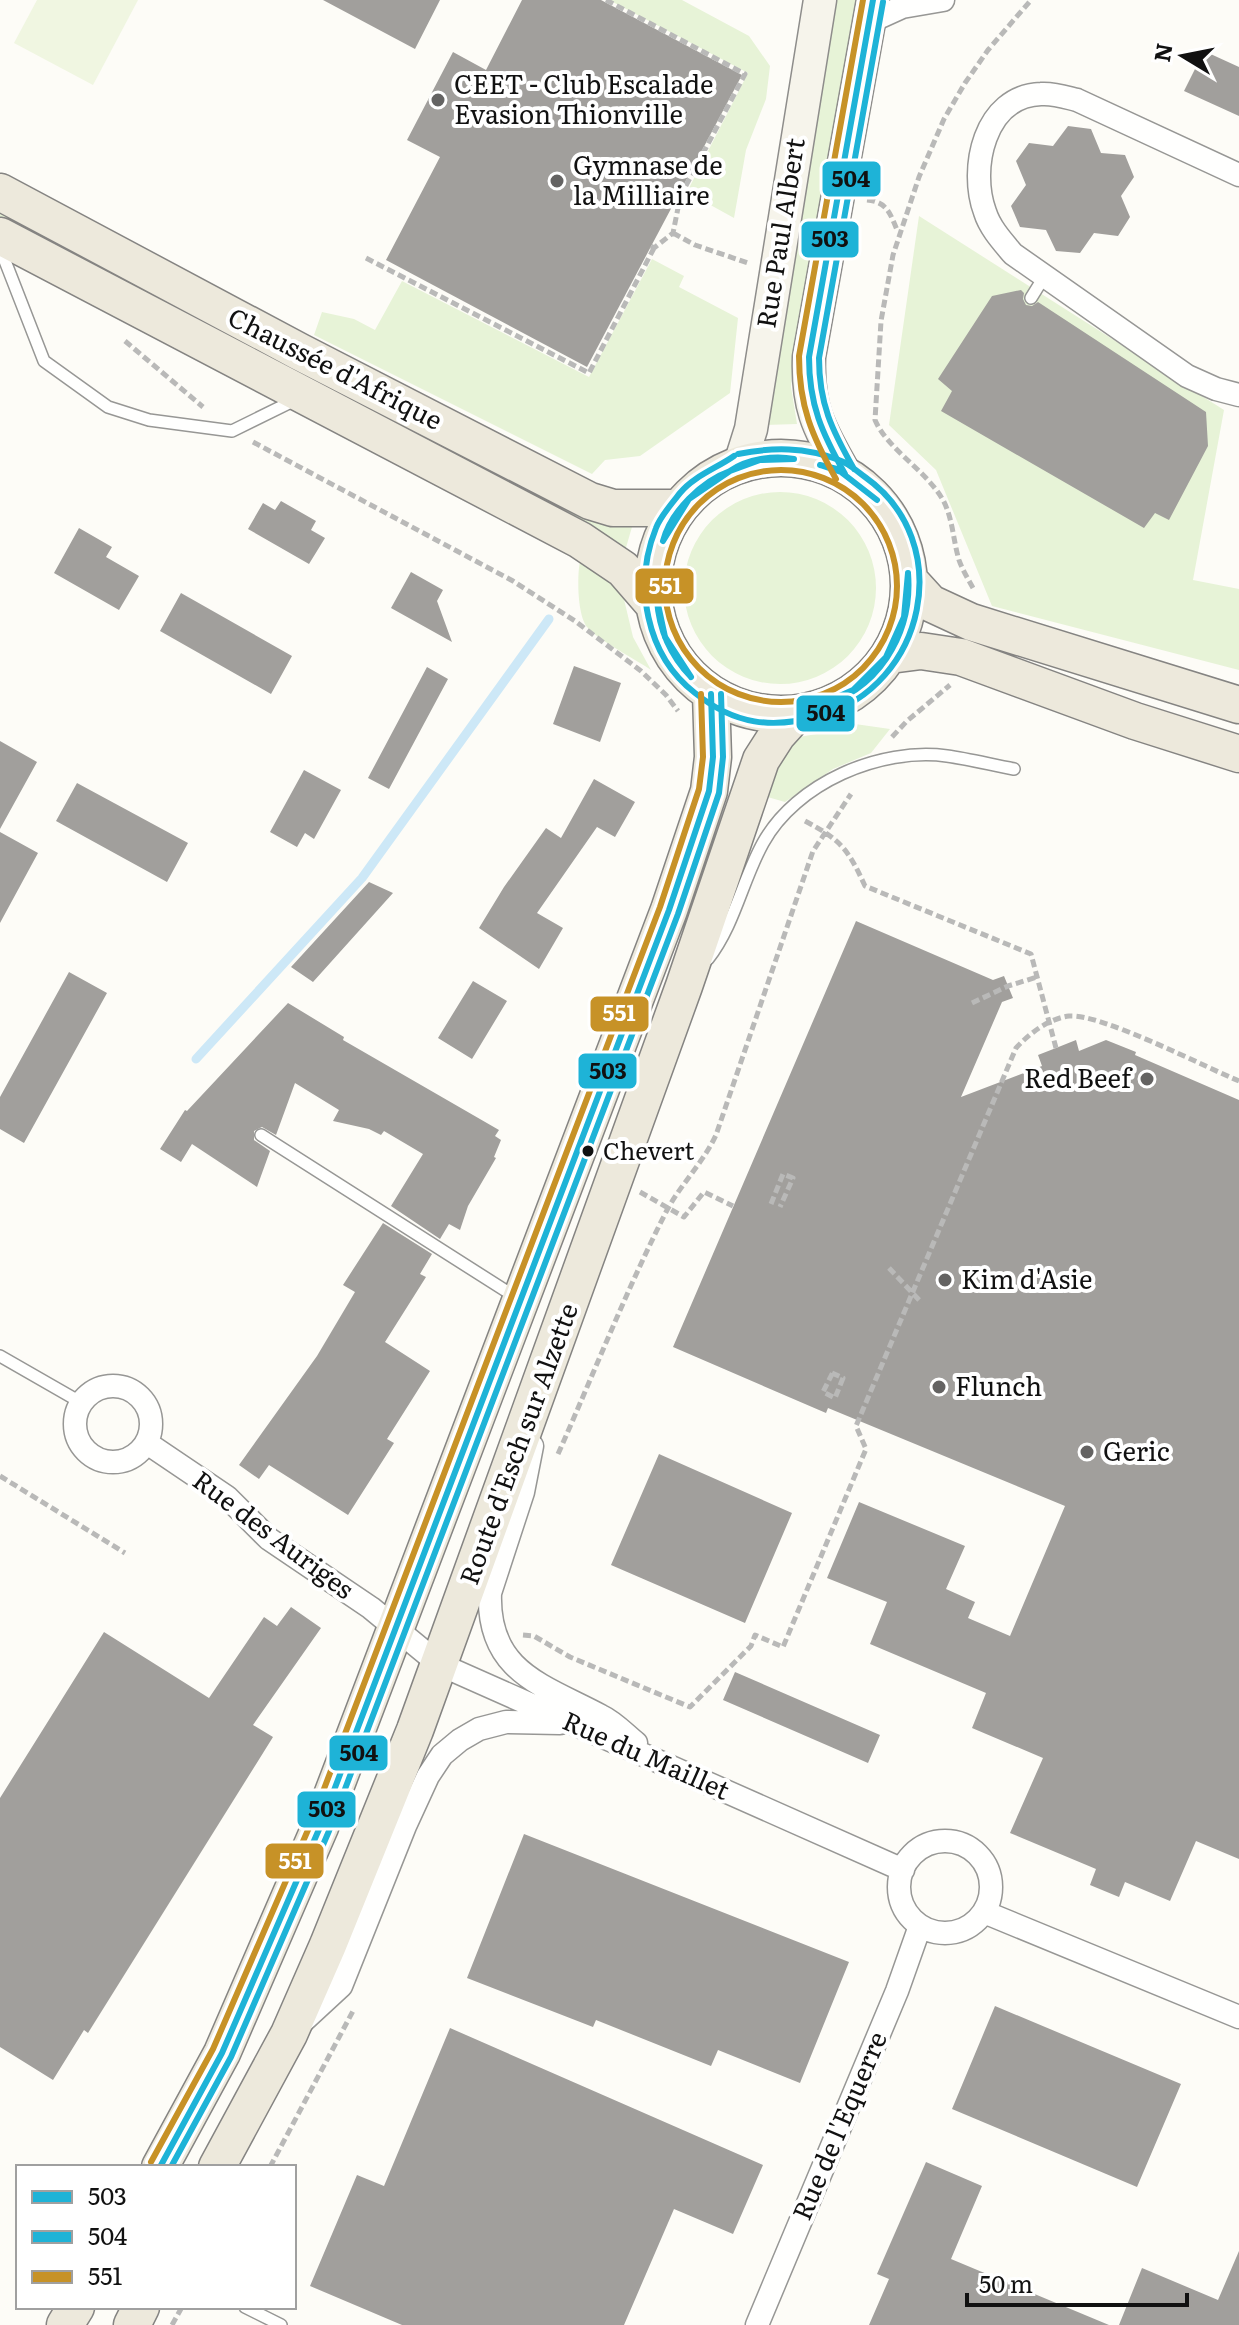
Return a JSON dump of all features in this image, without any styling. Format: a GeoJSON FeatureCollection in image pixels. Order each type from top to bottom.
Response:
{"type":"FeatureCollection","features":[{"type":"Feature","properties":{"kind":"main road","name":"Rue Paul Albert"},"geometry":{"type":"LineString","coordinates":[[740,464],[751,429],[820,0]]}},
{"type":"Feature","properties":{"kind":"main road","name":"Rue Paul Albert"},"geometry":{"type":"LineString","coordinates":[[845,474],[811,407],[809,357],[871,11]]}},
{"type":"Feature","properties":{"kind":"main road","name":"Chaussée d'Afrique"},"geometry":{"type":"LineString","coordinates":[[0,192],[300,352],[590,501],[613,508],[679,508]]}},
{"type":"Feature","properties":{"kind":"main road","name":"Chaussée d'Afrique"},"geometry":{"type":"LineString","coordinates":[[0,236],[580,540],[623,569],[655,606]]}},
{"type":"Feature","properties":{"kind":"main road"},"geometry":{"type":"LineString","coordinates":[[765,458],[807,460],[845,474],[878,501],[900,538],[909,580],[908,606],[890,655],[870,678],[846,697],[827,706],[796,714],[752,711],[711,694],[690,677],[674,656],[662,632],[655,606],[653,580],[657,554],[679,508],[698,488],[720,473],[765,458]]}},
{"type":"Feature","properties":{"kind":"main road"},"geometry":{"type":"LineString","coordinates":[[909,580],[930,603],[971,622],[1239,705]]}},
{"type":"Feature","properties":{"kind":"main road"},"geometry":{"type":"LineString","coordinates":[[890,655],[921,651],[961,657],[1135,721],[1239,754]]}},
{"type":"Feature","properties":{"kind":"main road"},"geometry":{"type":"LineString","coordinates":[[161,2165],[222,2053],[287,1908],[397,1629],[693,842],[709,791],[713,757],[711,694]]}},
{"type":"Feature","properties":{"kind":"main road","name":"Route d'Esch sur Alzette"},"geometry":{"type":"LineString","coordinates":[[218,2165],[289,2034],[334,1931],[439,1664],[684,986],[761,760],[777,735],[796,714]]}},
{"type":"Feature","properties":{"kind":"street"},"geometry":{"type":"LineString","coordinates":[[871,11],[943,0]]}},
{"type":"Feature","properties":{"kind":"street"},"geometry":{"type":"LineString","coordinates":[[1239,175],[1058,94],[1037,94],[1015,101],[996,117],[985,138],[978,162],[979,190],[985,214],[998,237],[1013,254],[1187,376],[1239,395]]}},
{"type":"Feature","properties":{"kind":"street"},"geometry":{"type":"LineString","coordinates":[[549,1359],[523,1492],[490,1593],[489,1609],[494,1634],[512,1664],[528,1679],[605,1717],[658,1761]]}},
{"type":"Feature","properties":{"kind":"street"},"geometry":{"type":"LineString","coordinates":[[115,1386],[128,1389],[147,1406],[151,1418],[147,1443],[132,1458],[120,1462],[95,1458],[85,1451],[75,1427],[76,1414],[82,1403],[91,1393],[102,1388],[115,1386]]}},
{"type":"Feature","properties":{"kind":"street","name":"Rue des Auriges"},"geometry":{"type":"LineString","coordinates":[[147,1443],[227,1497],[269,1539],[397,1629]]}},
{"type":"Feature","properties":{"kind":"street","name":"Rue du Maillet"},"geometry":{"type":"LineString","coordinates":[[397,1629],[439,1664],[903,1870]]}},
{"type":"Feature","properties":{"kind":"street"},"geometry":{"type":"LineString","coordinates":[[289,2034],[341,1986],[405,1826],[428,1776],[442,1755],[479,1729],[506,1722],[574,1723]]}},
{"type":"Feature","properties":{"kind":"street"},"geometry":{"type":"LineString","coordinates":[[943,1841],[966,1846],[984,1863],[989,1874],[991,1887],[984,1912],[962,1930],[933,1932],[920,1926],[908,1915],[901,1901],[899,1885],[909,1859],[930,1844],[943,1841]]}},
{"type":"Feature","properties":{"kind":"street"},"geometry":{"type":"LineString","coordinates":[[984,1912],[1239,2017]]}},
{"type":"Feature","properties":{"kind":"street","name":"Rue de l'Equerre"},"geometry":{"type":"LineString","coordinates":[[757,2325],[897,1991],[920,1926]]}},
{"type":"Feature","properties":{"kind":"lane"},"geometry":{"type":"LineString","coordinates":[[0,248],[44,361],[108,407],[149,420],[232,431],[305,395]]}},
{"type":"Feature","properties":{"kind":"lane"},"geometry":{"type":"LineString","coordinates":[[1031,298],[1044,277]]}},
{"type":"Feature","properties":{"kind":"lane"},"geometry":{"type":"LineString","coordinates":[[684,986],[710,958],[726,934],[753,865],[775,825],[827,781],[874,762],[923,755],[947,756],[1014,769]]}},
{"type":"Feature","properties":{"kind":"lane"},"geometry":{"type":"LineString","coordinates":[[261,1135],[521,1300]]}},
{"type":"Feature","properties":{"kind":"lane"},"geometry":{"type":"LineString","coordinates":[[0,1356],[82,1403]]}},
{"type":"Feature","properties":{"kind":"lane"},"geometry":{"type":"LineString","coordinates":[[249,2309],[281,2325]]}},
{"type":"Feature","properties":{"kind":"path"},"geometry":{"type":"LineString","coordinates":[[366,258],[589,373],[653,247],[673,233],[681,193],[745,74],[606,0]]}},
{"type":"Feature","properties":{"kind":"path"},"geometry":{"type":"LineString","coordinates":[[971,622],[975,592],[959,561],[944,502],[920,469],[879,430],[875,420],[881,321],[899,233],[944,119],[988,50],[1031,0]]}},
{"type":"Feature","properties":{"kind":"path"},"geometry":{"type":"LineString","coordinates":[[673,233],[695,245],[749,263]]}},
{"type":"Feature","properties":{"kind":"path"},"geometry":{"type":"LineString","coordinates":[[116,333],[232,431],[513,581],[575,621],[641,671],[666,695],[713,757]]}},
{"type":"Feature","properties":{"kind":"path"},"geometry":{"type":"LineString","coordinates":[[555,1461],[668,1207],[705,1158],[716,1135],[813,851],[824,831],[907,721],[949,688],[961,657]]}},
{"type":"Feature","properties":{"kind":"path"},"geometry":{"type":"LineString","coordinates":[[834,838],[852,857],[865,886],[1031,954],[1056,1048]]}},
{"type":"Feature","properties":{"kind":"path"},"geometry":{"type":"LineString","coordinates":[[972,1003],[1008,986],[1037,977]]}},
{"type":"Feature","properties":{"kind":"path"},"geometry":{"type":"LineString","coordinates":[[494,1634],[534,1636],[570,1657],[690,1707],[751,1646],[755,1635],[783,1647],[866,1449],[856,1426],[1016,1048],[1027,1036],[1050,1022],[1068,1016],[1083,1016],[1239,1081]]}},
{"type":"Feature","properties":{"kind":"path"},"geometry":{"type":"LineString","coordinates":[[771,1204],[783,1174],[793,1178],[780,1207]]}},
{"type":"Feature","properties":{"kind":"path"},"geometry":{"type":"LineString","coordinates":[[613,1181],[651,1196],[684,1217],[704,1192],[733,1206]]}},
{"type":"Feature","properties":{"kind":"path"},"geometry":{"type":"LineString","coordinates":[[889,1268],[920,1301]]}},
{"type":"Feature","properties":{"kind":"path"},"geometry":{"type":"LineString","coordinates":[[833,1372],[843,1378],[835,1398],[823,1392],[833,1372]]}},
{"type":"Feature","properties":{"kind":"path"},"geometry":{"type":"LineString","coordinates":[[0,1476],[125,1553]]}},
{"type":"Feature","properties":{"kind":"path"},"geometry":{"type":"LineString","coordinates":[[271,2165],[358,2002]]}},
{"type":"Feature","properties":{"kind":"green space"},"geometry":{"type":"Polygon","coordinates":[[[37,0],[138,0],[93,85],[14,43],[37,0]]]}},
{"type":"Feature","properties":{"kind":"green space"},"geometry":{"type":"Polygon","coordinates":[[[609,0],[682,0],[749,36],[770,66],[766,99],[746,150],[734,218],[687,192],[748,73],[609,0]]]}},
{"type":"Feature","properties":{"kind":"green space"},"geometry":{"type":"Polygon","coordinates":[[[837,0],[858,0],[795,338],[791,387],[797,424],[765,425],[806,167],[837,0]]]}},
{"type":"Feature","properties":{"kind":"green space"},"geometry":{"type":"Polygon","coordinates":[[[0,206],[634,520],[625,551],[0,218],[0,206]]]}},
{"type":"Feature","properties":{"kind":"green space"},"geometry":{"type":"Polygon","coordinates":[[[919,216],[1224,410],[1193,580],[1239,589],[1239,670],[992,606],[936,470],[889,425],[919,216]]]}},
{"type":"Feature","properties":{"kind":"green space"},"geometry":{"type":"Polygon","coordinates":[[[652,259],[684,276],[679,287],[738,318],[730,393],[640,456],[605,460],[592,474],[314,335],[322,312],[354,319],[375,330],[402,281],[589,377],[652,259]]]}},
{"type":"Feature","properties":{"kind":"green space"},"geometry":{"type":"Polygon","coordinates":[[[780,492],[817,499],[848,520],[869,551],[876,588],[869,625],[848,656],[817,677],[780,684],[743,677],[712,656],[691,625],[684,588],[691,551],[712,520],[743,499],[780,492]]]}},
{"type":"Feature","properties":{"kind":"green space"},"geometry":{"type":"Polygon","coordinates":[[[580,561],[601,570],[622,591],[633,637],[651,670],[593,633],[584,622],[578,586],[580,561]]]}},
{"type":"Feature","properties":{"kind":"green space"},"geometry":{"type":"Polygon","coordinates":[[[848,723],[890,729],[871,753],[833,769],[785,802],[764,796],[777,760],[799,737],[828,732],[848,723]]]}},
{"type":"Feature","properties":{"kind":"building"},"geometry":{"type":"Polygon","coordinates":[[[323,0],[440,0],[415,49],[323,0]]]}},
{"type":"Feature","properties":{"kind":"building","name":"Gymnase de la Milliaire"},"geometry":{"type":"Polygon","coordinates":[[[522,0],[601,0],[742,75],[587,367],[386,260],[440,157],[407,140],[453,52],[486,70],[522,0]]]}},
{"type":"Feature","properties":{"kind":"building"},"geometry":{"type":"Polygon","coordinates":[[[1204,51],[1239,67],[1239,116],[1184,91],[1204,51]]]}},
{"type":"Feature","properties":{"kind":"building"},"geometry":{"type":"Polygon","coordinates":[[[1068,126],[1091,129],[1101,153],[1125,155],[1134,177],[1121,196],[1130,217],[1118,236],[1094,233],[1080,253],[1056,251],[1046,230],[1020,227],[1011,206],[1026,185],[1016,161],[1029,143],[1053,146],[1068,126]]]}},
{"type":"Feature","properties":{"kind":"building"},"geometry":{"type":"Polygon","coordinates":[[[1021,290],[1026,305],[1032,306],[1038,302],[1206,412],[1208,446],[1169,520],[1155,513],[1144,528],[941,411],[952,391],[938,379],[992,296],[1021,290]]]}},
{"type":"Feature","properties":{"kind":"building"},"geometry":{"type":"Polygon","coordinates":[[[281,501],[316,521],[311,530],[325,538],[309,564],[248,529],[263,503],[275,510],[281,501]]]}},
{"type":"Feature","properties":{"kind":"building"},"geometry":{"type":"Polygon","coordinates":[[[79,528],[112,547],[106,557],[139,576],[119,610],[54,573],[79,528]]]}},
{"type":"Feature","properties":{"kind":"building"},"geometry":{"type":"Polygon","coordinates":[[[411,572],[443,590],[437,601],[452,642],[391,608],[411,572]]]}},
{"type":"Feature","properties":{"kind":"building"},"geometry":{"type":"Polygon","coordinates":[[[181,593],[292,656],[271,694],[160,631],[181,593]]]}},
{"type":"Feature","properties":{"kind":"building"},"geometry":{"type":"Polygon","coordinates":[[[574,666],[621,683],[600,742],[553,724],[574,666]]]}},
{"type":"Feature","properties":{"kind":"building"},"geometry":{"type":"Polygon","coordinates":[[[427,667],[448,679],[389,789],[368,778],[427,667]]]}},
{"type":"Feature","properties":{"kind":"building"},"geometry":{"type":"Polygon","coordinates":[[[0,741],[37,762],[0,829],[0,741]]]}},
{"type":"Feature","properties":{"kind":"building"},"geometry":{"type":"Polygon","coordinates":[[[304,770],[341,790],[314,839],[305,833],[297,847],[270,832],[304,770]]]}},
{"type":"Feature","properties":{"kind":"building"},"geometry":{"type":"Polygon","coordinates":[[[594,779],[635,802],[615,837],[597,827],[537,913],[563,928],[539,969],[479,928],[546,828],[561,838],[594,779]]]}},
{"type":"Feature","properties":{"kind":"building"},"geometry":{"type":"Polygon","coordinates":[[[77,783],[188,843],[167,882],[56,821],[77,783]]]}},
{"type":"Feature","properties":{"kind":"building"},"geometry":{"type":"Polygon","coordinates":[[[0,832],[38,853],[0,923],[0,832]]]}},
{"type":"Feature","properties":{"kind":"building"},"geometry":{"type":"Polygon","coordinates":[[[369,882],[393,893],[313,982],[291,967],[369,882]]]}},
{"type":"Feature","properties":{"kind":"building","name":"Geric"},"geometry":{"type":"Polygon","coordinates":[[[856,921],[993,980],[1004,976],[1013,998],[1002,1002],[961,1097],[1042,1066],[1038,1055],[1076,1040],[1079,1051],[1106,1040],[1239,1100],[1239,1859],[1196,1841],[1170,1901],[1125,1882],[1119,1897],[1090,1885],[1096,1869],[1010,1833],[1043,1758],[972,1728],[986,1693],[870,1644],[887,1602],[827,1578],[859,1502],[965,1546],[946,1589],[975,1602],[968,1618],[1010,1636],[1065,1506],[828,1408],[826,1413],[673,1347],[856,921]]]}},
{"type":"Feature","properties":{"kind":"building"},"geometry":{"type":"Polygon","coordinates":[[[69,972],[107,993],[24,1143],[0,1129],[0,1097],[69,972]]]}},
{"type":"Feature","properties":{"kind":"building"},"geometry":{"type":"Polygon","coordinates":[[[473,981],[507,1001],[472,1059],[438,1038],[473,981]]]}},
{"type":"Feature","properties":{"kind":"building"},"geometry":{"type":"Polygon","coordinates":[[[288,1003],[344,1037],[343,1040],[499,1130],[495,1136],[501,1140],[496,1158],[468,1206],[460,1230],[449,1224],[440,1239],[391,1206],[423,1154],[384,1131],[381,1135],[333,1121],[339,1110],[295,1083],[276,1135],[262,1127],[254,1131],[254,1140],[270,1151],[257,1187],[192,1144],[181,1162],[160,1149],[185,1110],[288,1003]]]}},
{"type":"Feature","properties":{"kind":"building"},"geometry":{"type":"Polygon","coordinates":[[[383,1223],[432,1254],[420,1274],[426,1277],[385,1342],[430,1371],[387,1439],[394,1443],[348,1515],[269,1465],[259,1479],[239,1465],[317,1356],[355,1292],[343,1285],[383,1223]]]}},
{"type":"Feature","properties":{"kind":"building"},"geometry":{"type":"Polygon","coordinates":[[[659,1454],[792,1513],[745,1623],[611,1565],[659,1454]]]}},
{"type":"Feature","properties":{"kind":"building"},"geometry":{"type":"Polygon","coordinates":[[[291,1607],[321,1628],[253,1725],[273,1737],[88,2033],[84,2030],[53,2080],[0,2047],[0,1798],[104,1632],[209,1698],[264,1617],[277,1626],[291,1607]]]}},
{"type":"Feature","properties":{"kind":"building"},"geometry":{"type":"Polygon","coordinates":[[[735,1672],[880,1735],[868,1763],[723,1700],[735,1672]]]}},
{"type":"Feature","properties":{"kind":"building"},"geometry":{"type":"Polygon","coordinates":[[[524,1834],[849,1962],[800,2083],[718,2050],[711,2066],[596,2020],[593,2027],[467,1978],[524,1834]]]}},
{"type":"Feature","properties":{"kind":"building"},"geometry":{"type":"Polygon","coordinates":[[[995,2006],[1181,2084],[1137,2187],[952,2109],[995,2006]]]}},
{"type":"Feature","properties":{"kind":"building"},"geometry":{"type":"Polygon","coordinates":[[[450,2028],[763,2165],[733,2234],[674,2209],[624,2325],[402,2325],[310,2286],[357,2175],[384,2186],[450,2028]]]}},
{"type":"Feature","properties":{"kind":"building"},"geometry":{"type":"Polygon","coordinates":[[[926,2162],[982,2186],[951,2259],[1109,2325],[869,2325],[889,2279],[877,2274],[926,2162]]]}},
{"type":"Feature","properties":{"kind":"building"},"geometry":{"type":"Polygon","coordinates":[[[1239,2251],[1239,2325],[1119,2325],[1142,2268],[1218,2300],[1239,2251]]]}},
{"type":"Feature","properties":{"kind":"waterway"},"geometry":{"type":"LineString","coordinates":[[196,1059],[362,878],[549,619]]}},
{"type":"Feature","properties":{"kind":"transit line","name":"551"},"geometry":{"type":"LineString","coordinates":[[836,479],[808,420],[801,390],[799,356],[863,0]]}},
{"type":"Feature","properties":{"kind":"transit line","name":"503"},"geometry":{"type":"LineString","coordinates":[[845,474],[818,418],[811,390],[809,357],[873,0]]}},
{"type":"Feature","properties":{"kind":"transit line","name":"504"},"geometry":{"type":"LineString","coordinates":[[854,469],[828,416],[821,389],[819,358],[883,2]]}},
{"type":"Feature","properties":{"kind":"transit line","name":"504"},"geometry":{"type":"LineString","coordinates":[[734,456],[686,487],[660,519],[649,550],[646,572],[648,618],[665,659],[678,677],[710,704],[739,718],[770,723],[820,716],[856,700],[885,675],[905,644],[917,610],[919,573],[912,538],[894,505],[865,477],[842,461],[789,450],[738,454]]}},
{"type":"Feature","properties":{"kind":"transit line","name":"503"},"geometry":{"type":"LineString","coordinates":[[730,471],[761,459],[794,459]]}},
{"type":"Feature","properties":{"kind":"transit line","name":"503"},"geometry":{"type":"LineString","coordinates":[[730,471],[760,460],[794,459]]}},
{"type":"Feature","properties":{"kind":"transit line","name":"503"},"geometry":{"type":"LineString","coordinates":[[820,465],[837,469],[877,500]]}},
{"type":"Feature","properties":{"kind":"transit line","name":"503"},"geometry":{"type":"LineString","coordinates":[[820,465],[841,472],[877,500]]}},
{"type":"Feature","properties":{"kind":"transit line","name":"551"},"geometry":{"type":"LineString","coordinates":[[781,470],[804,472],[825,479],[845,489],[863,504],[878,522],[888,542],[895,563],[897,586],[895,609],[888,630],[878,650],[863,668],[845,683],[825,693],[804,700],[781,702],[758,700],[737,693],[717,683],[699,668],[684,650],[674,630],[667,609],[665,586],[667,563],[674,542],[684,522],[699,504],[717,489],[737,479],[758,472],[781,470]]}},
{"type":"Feature","properties":{"kind":"transit line","name":"503"},"geometry":{"type":"LineString","coordinates":[[663,541],[673,519],[689,498],[730,471]]}},
{"type":"Feature","properties":{"kind":"transit line","name":"503"},"geometry":{"type":"LineString","coordinates":[[663,541],[689,499],[730,471]]}},
{"type":"Feature","properties":{"kind":"transit line","name":"503"},"geometry":{"type":"LineString","coordinates":[[815,707],[853,690],[886,657],[904,617],[908,573]]}},
{"type":"Feature","properties":{"kind":"transit line","name":"503"},"geometry":{"type":"LineString","coordinates":[[815,707],[837,700],[856,689],[887,658],[904,618],[908,573]]}},
{"type":"Feature","properties":{"kind":"transit line","name":"503"},"geometry":{"type":"LineString","coordinates":[[657,600],[665,637],[691,677]]}},
{"type":"Feature","properties":{"kind":"transit line","name":"503"},"geometry":{"type":"LineString","coordinates":[[657,600],[667,642],[691,677]]}},
{"type":"Feature","properties":{"kind":"transit line","name":"551"},"geometry":{"type":"LineString","coordinates":[[151,2162],[213,2049],[311,1823],[660,907],[699,789],[703,757],[701,694]]}},
{"type":"Feature","properties":{"kind":"transit line","name":"503"},"geometry":{"type":"LineString","coordinates":[[161,2165],[222,2053],[320,1827],[669,910],[709,791],[713,757],[711,694]]}},
{"type":"Feature","properties":{"kind":"transit line","name":"504"},"geometry":{"type":"LineString","coordinates":[[172,2165],[231,2057],[329,1831],[678,914],[719,793],[723,757],[721,694]]}},
{"type":"Feature","properties":{"kind":"place","name":"CEET - Club Escalade Evasion Thionville"},"geometry":{"type":"Point","coordinates":[438,100]}},
{"type":"Feature","properties":{"kind":"place","name":"Gymnase de la Milliaire"},"geometry":{"type":"Point","coordinates":[557,181]}},
{"type":"Feature","properties":{"kind":"place","name":"Red Beef"},"geometry":{"type":"Point","coordinates":[1147,1079]}},
{"type":"Feature","properties":{"kind":"place","name":"Chevert"},"geometry":{"type":"Point","coordinates":[588,1151]}},
{"type":"Feature","properties":{"kind":"place","name":"Kim d'Asie"},"geometry":{"type":"Point","coordinates":[945,1280]}},
{"type":"Feature","properties":{"kind":"place","name":"Flunch"},"geometry":{"type":"Point","coordinates":[939,1387]}},
{"type":"Feature","properties":{"kind":"place","name":"Geric"},"geometry":{"type":"Point","coordinates":[1087,1452]}}]}
